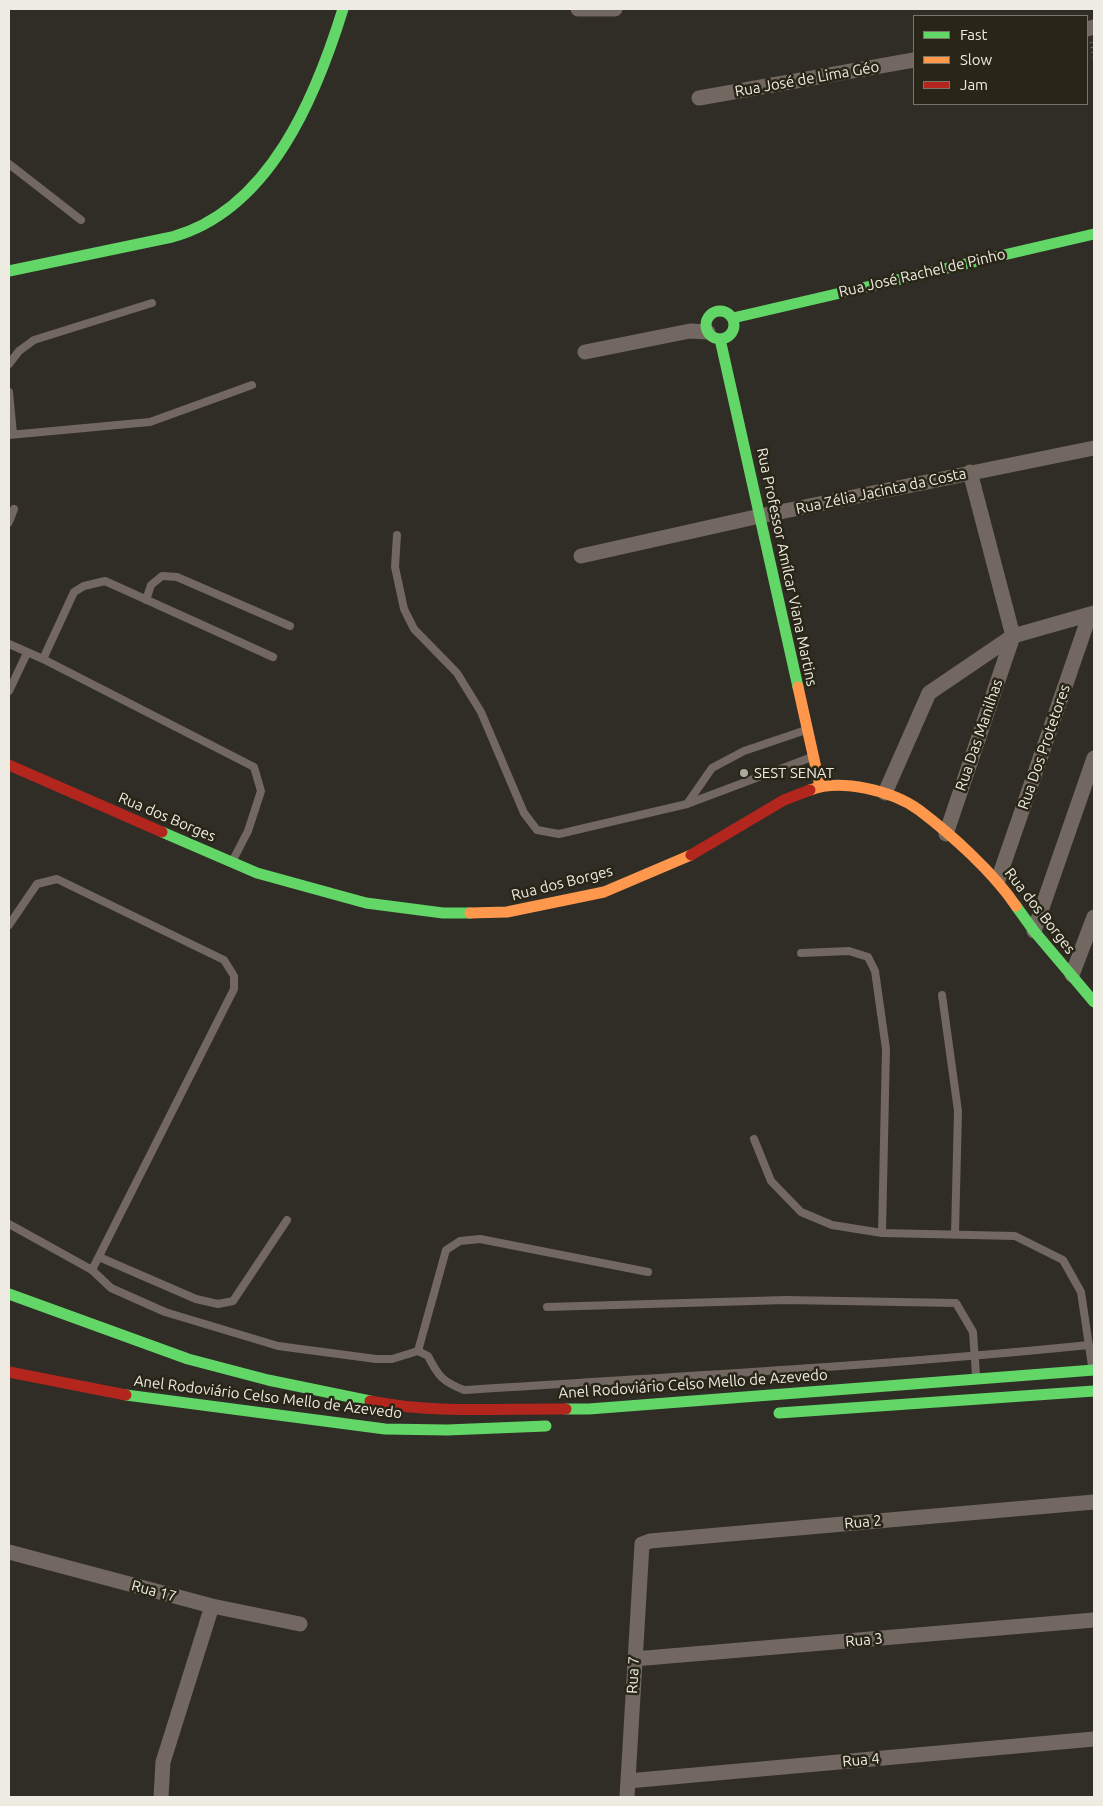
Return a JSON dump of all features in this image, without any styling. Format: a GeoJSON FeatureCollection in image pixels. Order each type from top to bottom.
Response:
{"type":"FeatureCollection","features":[{"type":"Feature","properties":{"kind":"main road"},"geometry":{"type":"LineString","coordinates":[[9,271],[120,249],[187,232],[226,210],[265,174],[303,116],[331,51],[343,9]]}},
{"type":"Feature","properties":{"kind":"main road","name":"Rua José Rachel de Pinho"},"geometry":{"type":"LineString","coordinates":[[734,321],[749,313],[1094,234]]}},
{"type":"Feature","properties":{"kind":"main road"},"geometry":{"type":"LineString","coordinates":[[718,310],[726,311],[734,321],[732,332],[715,333],[710,314],[718,310]]}},
{"type":"Feature","properties":{"kind":"main road","name":"Rua Professor Amílcar Viana Martins"},"geometry":{"type":"LineString","coordinates":[[715,333],[724,354],[820,786]]}},
{"type":"Feature","properties":{"kind":"main road","name":"Rua dos Borges"},"geometry":{"type":"LineString","coordinates":[[9,766],[257,873],[366,903],[443,913],[507,912],[604,892],[701,851],[784,800],[820,786],[855,786],[886,793],[918,809],[998,880],[1034,931],[1094,1002]]}},
{"type":"Feature","properties":{"kind":"main road","name":"Anel Rodoviário Celso Mello de Azevedo"},"geometry":{"type":"LineString","coordinates":[[9,1294],[188,1359],[268,1380],[386,1404],[453,1408],[589,1409],[1093,1370]]}},
{"type":"Feature","properties":{"kind":"main road","name":"Anel Rodoviário Celso Mello de Azevedo"},"geometry":{"type":"LineString","coordinates":[[9,1372],[118,1394],[385,1429],[447,1430],[562,1425]]}},
{"type":"Feature","properties":{"kind":"main road"},"geometry":{"type":"LineString","coordinates":[[28,1388],[118,1394]]}},
{"type":"Feature","properties":{"kind":"main road"},"geometry":{"type":"LineString","coordinates":[[769,1413],[1094,1391]]}},
{"type":"Feature","properties":{"kind":"street"},"geometry":{"type":"LineString","coordinates":[[578,9],[615,9]]}},
{"type":"Feature","properties":{"kind":"street","name":"Rua José de Lima Géo"},"geometry":{"type":"LineString","coordinates":[[699,98],[913,60]]}},
{"type":"Feature","properties":{"kind":"street"},"geometry":{"type":"LineString","coordinates":[[585,352],[690,331],[715,333]]}},
{"type":"Feature","properties":{"kind":"street","name":"Rua Zélia Jacinta da Costa"},"geometry":{"type":"LineString","coordinates":[[581,556],[760,516],[1094,448]]}},
{"type":"Feature","properties":{"kind":"street"},"geometry":{"type":"LineString","coordinates":[[970,472],[1013,636]]}},
{"type":"Feature","properties":{"kind":"street"},"geometry":{"type":"LineString","coordinates":[[886,793],[929,693],[1013,636],[1092,613]]}},
{"type":"Feature","properties":{"kind":"street","name":"Rua Dos Protetores"},"geometry":{"type":"LineString","coordinates":[[998,880],[1092,613]]}},
{"type":"Feature","properties":{"kind":"street","name":"Rua Das Manilhas"},"geometry":{"type":"LineString","coordinates":[[946,834],[1013,636]]}},
{"type":"Feature","properties":{"kind":"street"},"geometry":{"type":"LineString","coordinates":[[1034,931],[1094,758]]}},
{"type":"Feature","properties":{"kind":"street"},"geometry":{"type":"LineString","coordinates":[[1072,975],[1094,917]]}},
{"type":"Feature","properties":{"kind":"street","name":"Rua 2"},"geometry":{"type":"LineString","coordinates":[[640,1553],[642,1544],[650,1541],[1094,1502]]}},
{"type":"Feature","properties":{"kind":"street","name":"Rua 17"},"geometry":{"type":"LineString","coordinates":[[9,1552],[212,1606],[300,1624]]}},
{"type":"Feature","properties":{"kind":"street","name":"Rua 7"},"geometry":{"type":"LineString","coordinates":[[627,1797],[640,1553]]}},
{"type":"Feature","properties":{"kind":"street"},"geometry":{"type":"LineString","coordinates":[[161,1797],[163,1762],[212,1606]]}},
{"type":"Feature","properties":{"kind":"street","name":"Rua 3"},"geometry":{"type":"LineString","coordinates":[[634,1659],[1094,1620]]}},
{"type":"Feature","properties":{"kind":"street","name":"Rua 4"},"geometry":{"type":"LineString","coordinates":[[628,1781],[1094,1739]]}},
{"type":"Feature","properties":{"kind":"lane"},"geometry":{"type":"LineString","coordinates":[[9,164],[81,220]]}},
{"type":"Feature","properties":{"kind":"lane"},"geometry":{"type":"LineString","coordinates":[[9,364],[20,351],[34,340],[152,303]]}},
{"type":"Feature","properties":{"kind":"lane"},"geometry":{"type":"LineString","coordinates":[[9,392],[11,434],[150,422],[252,386]]}},
{"type":"Feature","properties":{"kind":"lane"},"geometry":{"type":"LineString","coordinates":[[9,522],[14,509]]}},
{"type":"Feature","properties":{"kind":"lane"},"geometry":{"type":"LineString","coordinates":[[397,535],[395,567],[404,609],[414,629],[457,673],[481,712],[524,813],[536,830],[559,834],[687,804],[813,756]]}},
{"type":"Feature","properties":{"kind":"lane"},"geometry":{"type":"LineString","coordinates":[[146,600],[151,585],[162,576],[177,578],[290,626]]}},
{"type":"Feature","properties":{"kind":"lane"},"geometry":{"type":"LineString","coordinates":[[43,658],[74,592],[84,586],[105,582],[273,657]]}},
{"type":"Feature","properties":{"kind":"lane"},"geometry":{"type":"LineString","coordinates":[[9,644],[43,658],[254,767],[261,791],[248,831],[232,862]]}},
{"type":"Feature","properties":{"kind":"lane"},"geometry":{"type":"LineString","coordinates":[[9,691],[27,653]]}},
{"type":"Feature","properties":{"kind":"lane"},"geometry":{"type":"LineString","coordinates":[[687,804],[712,768],[744,751],[808,730]]}},
{"type":"Feature","properties":{"kind":"lane"},"geometry":{"type":"LineString","coordinates":[[9,925],[37,884],[57,879],[224,960],[234,976],[234,990],[92,1270]]}},
{"type":"Feature","properties":{"kind":"lane"},"geometry":{"type":"LineString","coordinates":[[801,953],[849,951],[868,958],[875,971],[886,1049],[882,1232]]}},
{"type":"Feature","properties":{"kind":"lane"},"geometry":{"type":"LineString","coordinates":[[942,995],[958,1111],[955,1234]]}},
{"type":"Feature","properties":{"kind":"lane"},"geometry":{"type":"LineString","coordinates":[[754,1139],[771,1181],[801,1212],[832,1225],[882,1232],[1015,1236],[1062,1260],[1081,1292],[1093,1370]]}},
{"type":"Feature","properties":{"kind":"lane"},"geometry":{"type":"LineString","coordinates":[[99,1257],[196,1299],[218,1304],[233,1301],[244,1288],[287,1220]]}},
{"type":"Feature","properties":{"kind":"lane"},"geometry":{"type":"LineString","coordinates":[[9,1224],[92,1270],[111,1288],[166,1312],[278,1346],[376,1359],[392,1359],[418,1351],[428,1356],[446,1384],[464,1390],[703,1377],[975,1357],[1089,1345]]}},
{"type":"Feature","properties":{"kind":"lane"},"geometry":{"type":"LineString","coordinates":[[418,1351],[446,1250],[460,1241],[480,1239],[648,1272]]}},
{"type":"Feature","properties":{"kind":"lane"},"geometry":{"type":"LineString","coordinates":[[547,1307],[786,1300],[956,1303],[973,1332],[976,1379]]}},
{"type":"Feature","properties":{"kind":"traffic: fast"},"geometry":{"type":"LineString","coordinates":[[9,271],[172,237],[206,223],[236,202],[262,176],[284,146],[303,112],[319,78],[343,9]]}},
{"type":"Feature","properties":{"kind":"traffic: fast"},"geometry":{"type":"LineString","coordinates":[[733,318],[1094,234]]}},
{"type":"Feature","properties":{"kind":"traffic: fast"},"geometry":{"type":"LineString","coordinates":[[720,311],[730,315],[734,325],[730,335],[720,339],[710,335],[706,325],[710,315],[720,311]]}},
{"type":"Feature","properties":{"kind":"traffic: fast"},"geometry":{"type":"LineString","coordinates":[[720,339],[798,687]]}},
{"type":"Feature","properties":{"kind":"traffic: fast"},"geometry":{"type":"LineString","coordinates":[[162,832],[257,873],[366,903],[443,913],[470,913]]}},
{"type":"Feature","properties":{"kind":"traffic: fast"},"geometry":{"type":"LineString","coordinates":[[1016,906],[1034,931],[1094,1002]]}},
{"type":"Feature","properties":{"kind":"traffic: fast"},"geometry":{"type":"LineString","coordinates":[[9,1294],[188,1359],[268,1380],[370,1401]]}},
{"type":"Feature","properties":{"kind":"traffic: fast"},"geometry":{"type":"LineString","coordinates":[[566,1409],[589,1409],[1094,1370]]}},
{"type":"Feature","properties":{"kind":"traffic: fast"},"geometry":{"type":"LineString","coordinates":[[779,1413],[1094,1391]]}},
{"type":"Feature","properties":{"kind":"traffic: fast"},"geometry":{"type":"LineString","coordinates":[[126,1395],[385,1429],[447,1430],[546,1426]]}},
{"type":"Feature","properties":{"kind":"traffic: slow"},"geometry":{"type":"LineString","coordinates":[[798,687],[820,786]]}},
{"type":"Feature","properties":{"kind":"traffic: slow"},"geometry":{"type":"LineString","coordinates":[[810,790],[836,785],[851,786],[881,792],[908,803],[958,842],[996,880],[1016,906]]}},
{"type":"Feature","properties":{"kind":"traffic: slow"},"geometry":{"type":"LineString","coordinates":[[470,913],[507,912],[604,892],[691,855]]}},
{"type":"Feature","properties":{"kind":"traffic: jam"},"geometry":{"type":"LineString","coordinates":[[9,765],[162,832]]}},
{"type":"Feature","properties":{"kind":"traffic: jam"},"geometry":{"type":"LineString","coordinates":[[691,855],[784,800],[810,790]]}},
{"type":"Feature","properties":{"kind":"traffic: jam"},"geometry":{"type":"LineString","coordinates":[[9,1372],[126,1395]]}},
{"type":"Feature","properties":{"kind":"traffic: jam"},"geometry":{"type":"LineString","coordinates":[[370,1401],[418,1408],[468,1410],[566,1409]]}},
{"type":"Feature","properties":{"kind":"place","name":"SEST SENAT"},"geometry":{"type":"Point","coordinates":[744,773]}}]}
